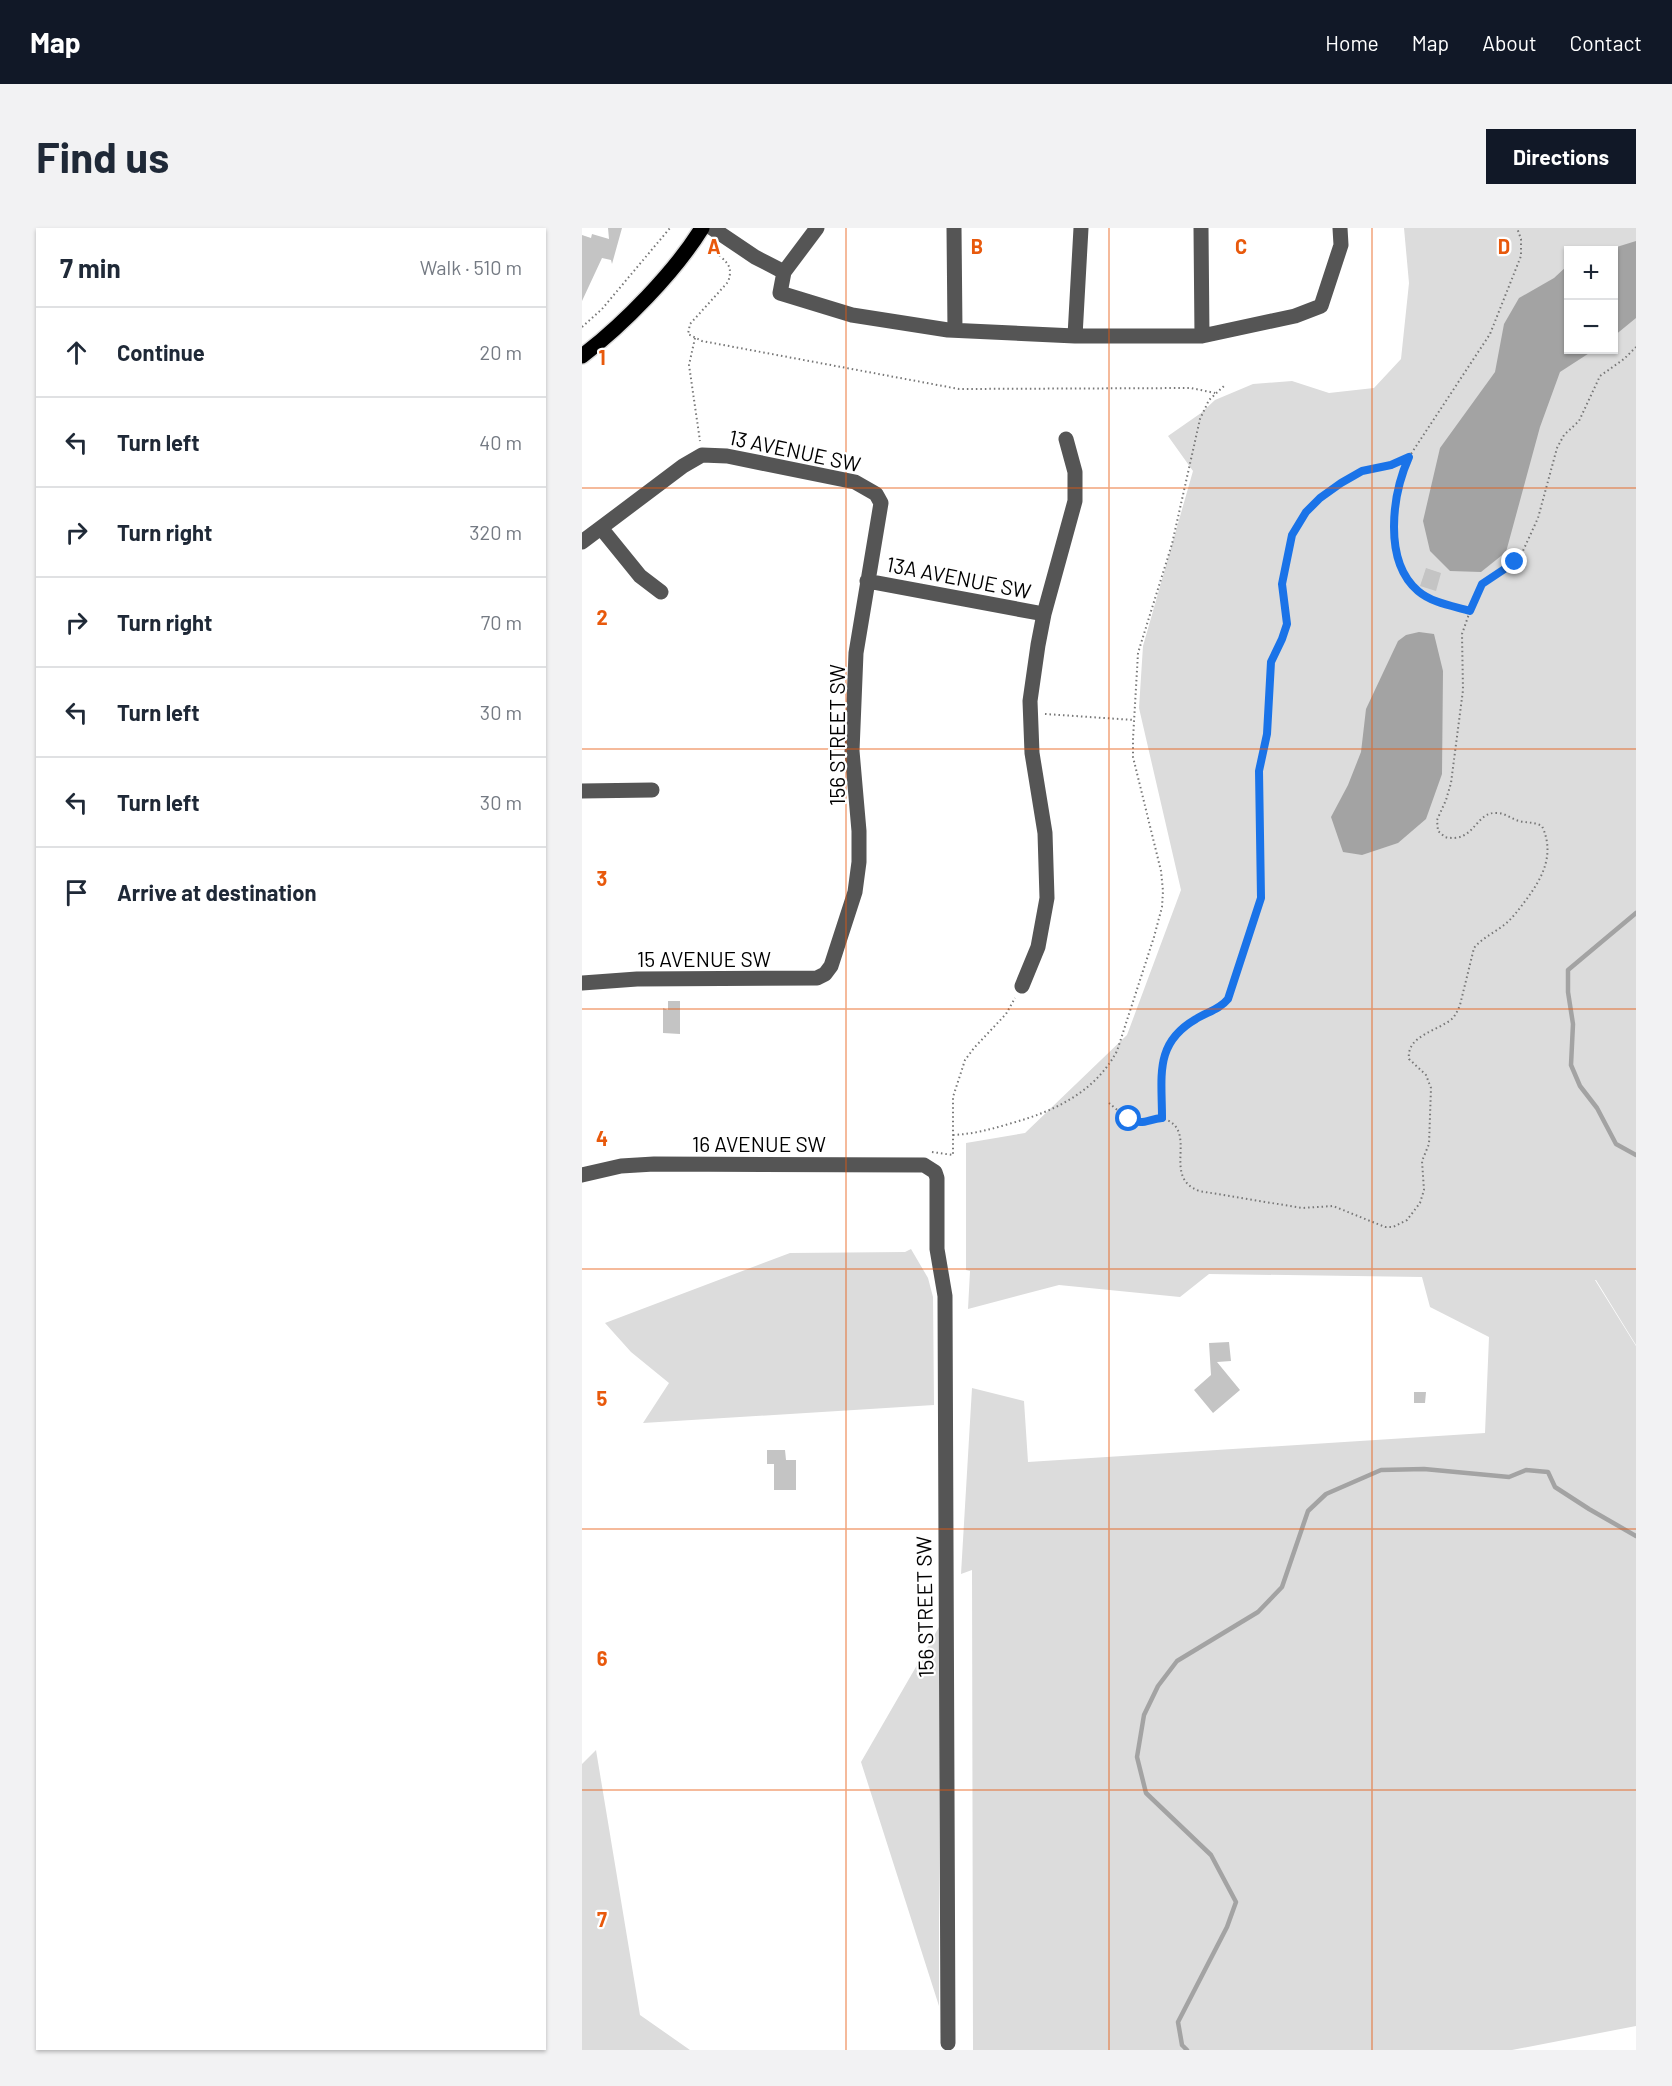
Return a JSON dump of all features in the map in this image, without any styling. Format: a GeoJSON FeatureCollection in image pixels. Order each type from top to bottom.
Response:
{"type":"FeatureCollection","features":[{"type":"Feature","properties":{"kind":"main road"},"geometry":{"type":"LineString","coordinates":[[582,356],[618,325],[662,279],[702,228]]}},
{"type":"Feature","properties":{"kind":"street"},"geometry":{"type":"LineString","coordinates":[[711,228],[755,257],[784,272]]}},
{"type":"Feature","properties":{"kind":"street"},"geometry":{"type":"LineString","coordinates":[[818,228],[784,272],[780,293],[852,315],[955,330],[1075,336],[1202,336],[1295,316],[1321,306],[1341,245],[1340,228]]}},
{"type":"Feature","properties":{"kind":"street"},"geometry":{"type":"LineString","coordinates":[[954,228],[955,330]]}},
{"type":"Feature","properties":{"kind":"street"},"geometry":{"type":"LineString","coordinates":[[1075,336],[1081,228]]}},
{"type":"Feature","properties":{"kind":"street"},"geometry":{"type":"LineString","coordinates":[[1202,228],[1202,336]]}},
{"type":"Feature","properties":{"kind":"street"},"geometry":{"type":"LineString","coordinates":[[1022,986],[1035,957],[1043,926],[1048,872],[1046,832],[1032,753],[1030,713],[1034,666],[1044,614],[1075,501],[1076,472],[1066,439]]}},
{"type":"Feature","properties":{"kind":"street"},"geometry":{"type":"LineString","coordinates":[[582,542],[683,466],[702,455]]}},
{"type":"Feature","properties":{"kind":"street","name":"13 AVENUE SW"},"geometry":{"type":"LineString","coordinates":[[702,455],[727,456],[855,482],[876,494]]}},
{"type":"Feature","properties":{"kind":"street","name":"156 STREET SW"},"geometry":{"type":"LineString","coordinates":[[825,974],[831,966],[855,892],[859,862],[859,831],[852,751],[856,653],[880,516],[881,503],[876,494]]}},
{"type":"Feature","properties":{"kind":"street"},"geometry":{"type":"LineString","coordinates":[[601,528],[640,576],[662,592]]}},
{"type":"Feature","properties":{"kind":"street","name":"13A AVENUE SW"},"geometry":{"type":"LineString","coordinates":[[867,581],[1044,614]]}},
{"type":"Feature","properties":{"kind":"street"},"geometry":{"type":"LineString","coordinates":[[582,791],[652,790]]}},
{"type":"Feature","properties":{"kind":"street","name":"15 AVENUE SW"},"geometry":{"type":"LineString","coordinates":[[582,983],[638,979],[817,978],[825,974]]}},
{"type":"Feature","properties":{"kind":"street","name":"16 AVENUE SW"},"geometry":{"type":"LineString","coordinates":[[582,1176],[621,1166],[654,1164],[924,1165],[935,1172]]}},
{"type":"Feature","properties":{"kind":"street","name":"156 STREET SW"},"geometry":{"type":"LineString","coordinates":[[935,1172],[937,1178],[937,1250],[945,1296],[948,2043]]}},
{"type":"Feature","properties":{"kind":"path"},"geometry":{"type":"LineString","coordinates":[[582,327],[610,300],[670,228]]}},
{"type":"Feature","properties":{"kind":"path"},"geometry":{"type":"LineString","coordinates":[[1470,611],[1432,599],[1418,591],[1410,582],[1399,558],[1394,526],[1395,508],[1403,472],[1409,457],[1490,334],[1521,256],[1521,239],[1517,228]]}},
{"type":"Feature","properties":{"kind":"path"},"geometry":{"type":"LineString","coordinates":[[713,245],[718,254],[728,262],[731,270],[730,277],[690,324],[688,334],[713,344],[951,388],[975,390],[1191,388],[1215,393]]}},
{"type":"Feature","properties":{"kind":"path"},"geometry":{"type":"LineString","coordinates":[[695,338],[689,365],[702,455]]}},
{"type":"Feature","properties":{"kind":"path"},"geometry":{"type":"LineString","coordinates":[[1109,1103],[1129,1119],[1138,1123],[1145,1124],[1162,1118],[1168,1120],[1179,1130],[1181,1172],[1188,1184],[1199,1191],[1302,1208],[1333,1206],[1385,1227],[1393,1227],[1407,1220],[1420,1203],[1425,1190],[1422,1161],[1429,1144],[1431,1088],[1426,1075],[1409,1059],[1410,1049],[1420,1037],[1444,1024],[1457,1012],[1461,1005],[1474,948],[1514,916],[1536,886],[1544,872],[1548,857],[1548,841],[1542,826],[1499,813],[1485,816],[1473,830],[1462,837],[1451,839],[1438,831],[1437,820],[1451,783],[1463,690],[1462,634],[1482,584],[1506,570],[1522,553],[1538,518],[1557,448],[1564,435],[1579,421],[1600,376],[1624,360],[1636,346]]}},
{"type":"Feature","properties":{"kind":"path"},"geometry":{"type":"LineString","coordinates":[[953,1135],[975,1134],[1057,1108],[1088,1087],[1107,1068],[1117,1051],[1154,937],[1162,907],[1163,891],[1161,871],[1133,758],[1138,653],[1172,544],[1196,433],[1205,407],[1215,393],[1225,385]]}},
{"type":"Feature","properties":{"kind":"path"},"geometry":{"type":"LineString","coordinates":[[1162,1118],[1163,1067],[1169,1042],[1182,1028],[1195,1019],[1216,1010],[1228,999],[1261,898],[1259,771],[1267,734],[1271,662],[1287,624],[1282,584],[1292,535],[1306,512],[1320,498],[1341,483],[1362,471],[1391,465],[1409,457]]}},
{"type":"Feature","properties":{"kind":"path"},"geometry":{"type":"LineString","coordinates":[[1030,713],[1134,720]]}},
{"type":"Feature","properties":{"kind":"path"},"geometry":{"type":"LineString","coordinates":[[923,1152],[953,1155],[953,1097],[965,1060],[1006,1014],[1022,986]]}},
{"type":"Feature","properties":{"kind":"shaded area"},"geometry":{"type":"Polygon","coordinates":[[[1404,228],[1636,228],[1636,1345],[1595,1280],[1636,1346],[1636,2026],[1512,2050],[973,2050],[972,1570],[961,1574],[972,1388],[1024,1401],[1028,1462],[1485,1433],[1489,1337],[1430,1307],[1422,1277],[1209,1274],[1180,1297],[1059,1285],[968,1309],[970,1271],[966,1270],[966,1143],[1025,1133],[1127,1035],[1181,890],[1139,708],[1143,646],[1193,471],[1168,436],[1201,413],[1215,400],[1253,384],[1292,381],[1329,393],[1374,388],[1401,359],[1409,283],[1404,228]]]}},
{"type":"Feature","properties":{"kind":"shaded area"},"geometry":{"type":"Polygon","coordinates":[[[1636,241],[1636,318],[1618,333],[1618,300],[1618,247],[1636,241]]]}},
{"type":"Feature","properties":{"kind":"shaded area"},"geometry":{"type":"Polygon","coordinates":[[[1564,269],[1564,354],[1588,354],[1560,372],[1540,427],[1506,552],[1481,572],[1450,571],[1430,551],[1423,521],[1440,448],[1495,372],[1504,324],[1519,298],[1554,278],[1564,269]]]}},
{"type":"Feature","properties":{"kind":"shaded area"},"geometry":{"type":"Polygon","coordinates":[[[1419,632],[1434,634],[1443,671],[1442,774],[1426,819],[1398,843],[1362,855],[1343,852],[1331,817],[1348,785],[1361,752],[1366,709],[1398,641],[1406,635],[1419,632]]]}},
{"type":"Feature","properties":{"kind":"shaded area"},"geometry":{"type":"Polygon","coordinates":[[[911,1249],[928,1278],[933,1297],[934,1405],[643,1423],[669,1383],[631,1352],[605,1323],[790,1253],[905,1252],[911,1249]]]}},
{"type":"Feature","properties":{"kind":"shaded area"},"geometry":{"type":"Polygon","coordinates":[[[939,1627],[939,2006],[861,1762],[939,1627]]]}},
{"type":"Feature","properties":{"kind":"shaded area"},"geometry":{"type":"Polygon","coordinates":[[[596,1750],[640,2015],[690,2050],[582,2050],[582,1764],[596,1750]]]}},
{"type":"Feature","properties":{"kind":"building"},"geometry":{"type":"Polygon","coordinates":[[[608,228],[622,228],[612,264],[611,260],[602,258],[582,301],[582,235],[591,238],[592,234],[609,239],[608,228]]]}},
{"type":"Feature","properties":{"kind":"building"},"geometry":{"type":"Polygon","coordinates":[[[1426,568],[1441,573],[1436,591],[1420,586],[1426,568]]]}},
{"type":"Feature","properties":{"kind":"building"},"geometry":{"type":"Polygon","coordinates":[[[668,1001],[680,1001],[680,1034],[663,1033],[663,1008],[668,1010],[668,1001]]]}},
{"type":"Feature","properties":{"kind":"building"},"geometry":{"type":"Polygon","coordinates":[[[1229,1342],[1231,1361],[1217,1362],[1240,1390],[1213,1413],[1194,1390],[1211,1375],[1209,1343],[1229,1342]]]}},
{"type":"Feature","properties":{"kind":"building"},"geometry":{"type":"Polygon","coordinates":[[[1414,1392],[1426,1392],[1425,1403],[1414,1403],[1414,1392]]]}},
{"type":"Feature","properties":{"kind":"building"},"geometry":{"type":"Polygon","coordinates":[[[767,1450],[785,1450],[786,1460],[796,1460],[796,1490],[774,1490],[774,1464],[767,1464],[767,1450]]]}},
{"type":"Feature","properties":{"kind":"waterway"},"geometry":{"type":"LineString","coordinates":[[1636,913],[1568,970],[1568,992],[1573,1024],[1571,1065],[1580,1086],[1597,1108],[1616,1144],[1636,1155]]}},
{"type":"Feature","properties":{"kind":"waterway"},"geometry":{"type":"LineString","coordinates":[[1187,2050],[1182,2045],[1178,2022],[1227,1927],[1236,1902],[1211,1855],[1146,1793],[1137,1757],[1144,1715],[1158,1686],[1177,1661],[1258,1612],[1282,1587],[1308,1511],[1326,1494],[1381,1470],[1424,1469],[1509,1477],[1526,1470],[1548,1472],[1555,1487],[1636,1536]]}},
{"type":"Feature","properties":{"kind":"route"},"geometry":{"type":"LineString","coordinates":[[1129,1119],[1145,1124],[1162,1118],[1162,1075],[1169,1042],[1172,1036],[1182,1028],[1195,1019],[1216,1010],[1228,999],[1259,907],[1262,888],[1259,771],[1267,734],[1271,662],[1287,624],[1283,579],[1288,544],[1297,524],[1320,498],[1353,475],[1391,465],[1409,457],[1397,492],[1395,542],[1404,572],[1418,591],[1432,599],[1470,611],[1482,584],[1515,562]]}}]}
